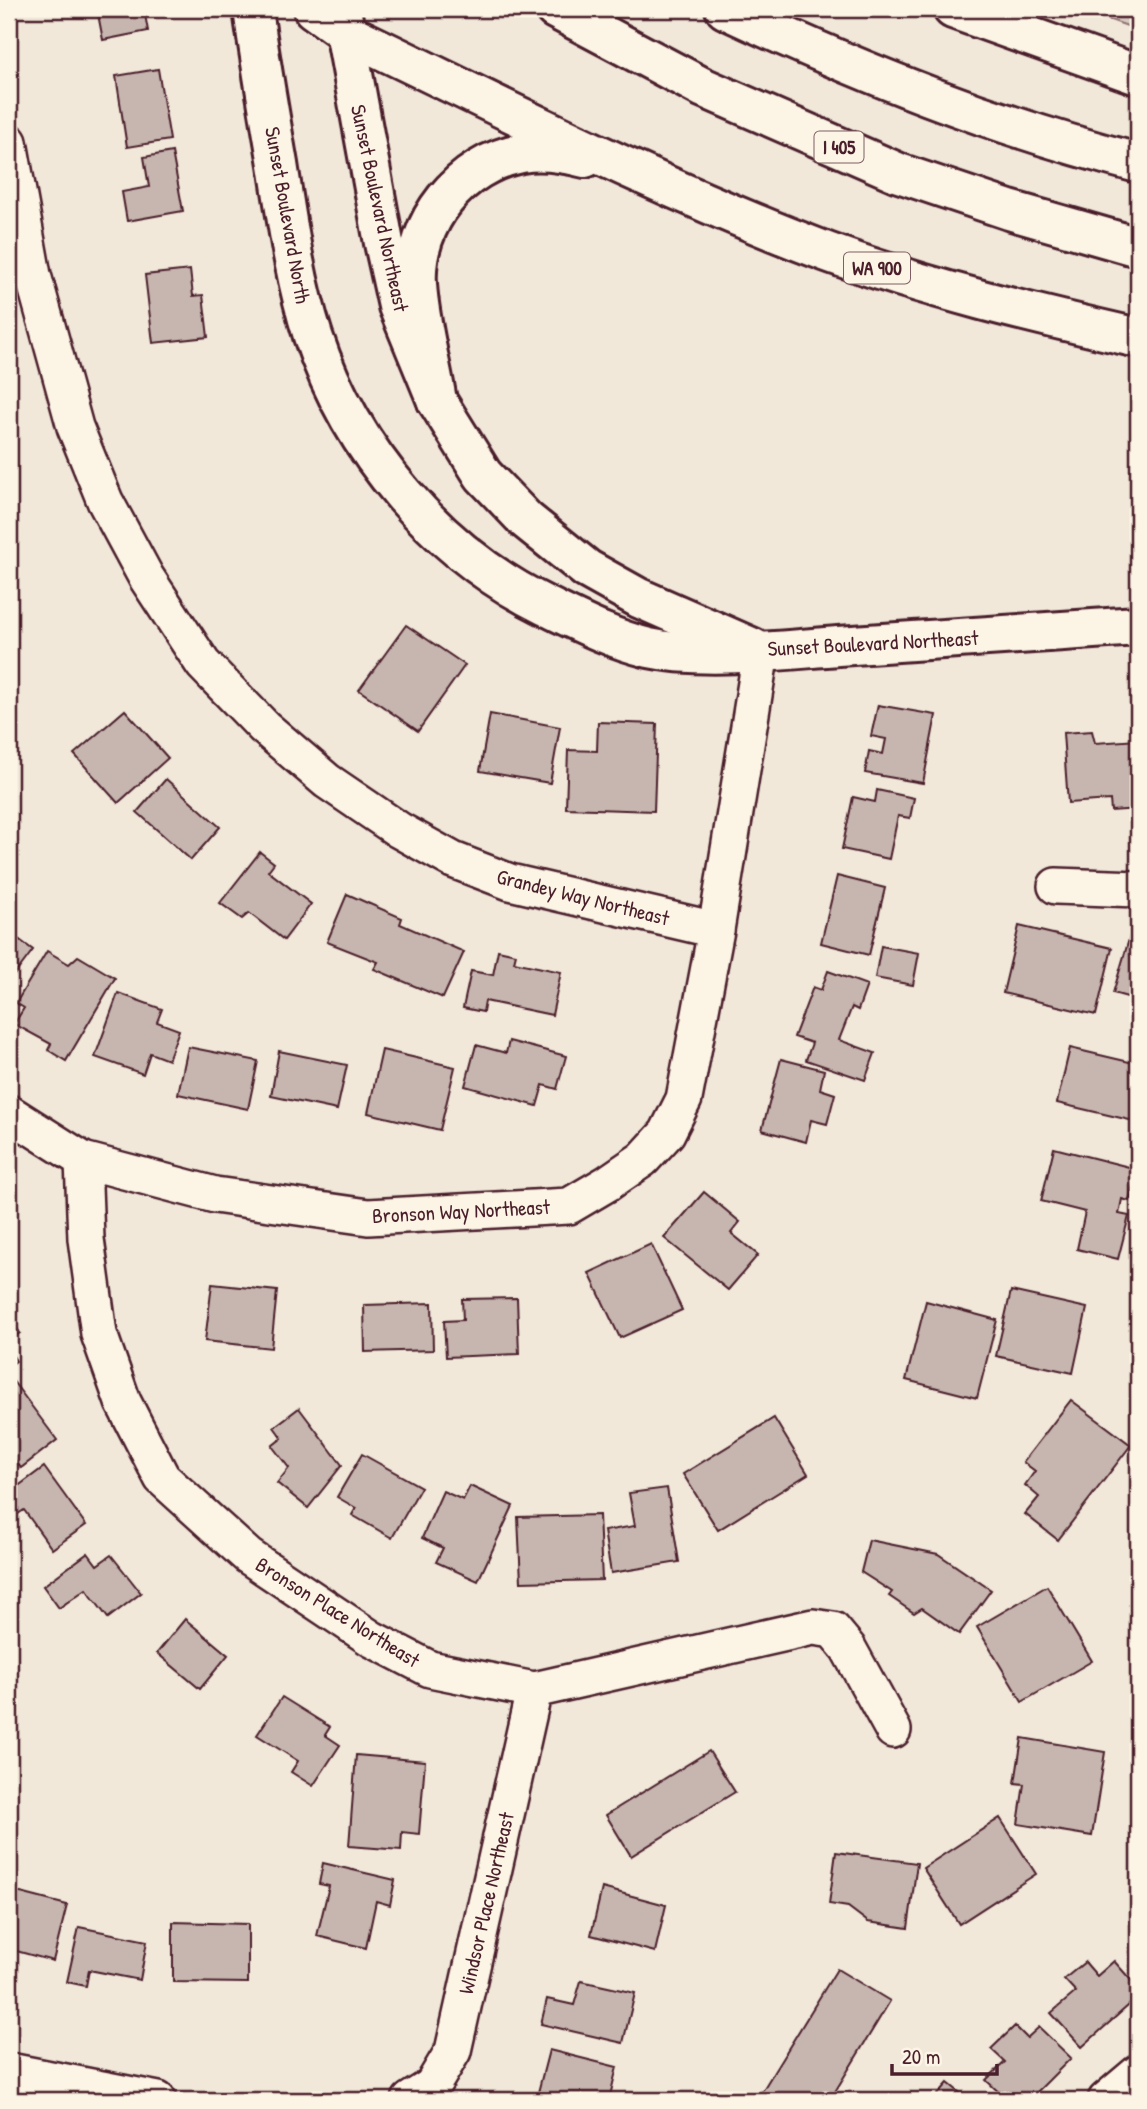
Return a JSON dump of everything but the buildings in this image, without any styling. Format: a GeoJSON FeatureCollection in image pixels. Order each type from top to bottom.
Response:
{"type":"FeatureCollection","features":[{"type":"Feature","properties":{"kind":"main road","name":"Sunset Boulevard North"},"geometry":{"type":"LineString","coordinates":[[253,9],[296,274],[310,326],[345,410],[384,470],[419,513],[476,564],[522,594],[588,626],[649,648],[691,652],[761,652]]}},
{"type":"Feature","properties":{"kind":"main road","name":"WA 900"},"geometry":{"type":"LineString","coordinates":[[313,9],[343,20],[627,167],[758,225],[829,252],[1007,307],[1138,338]]}},
{"type":"Feature","properties":{"kind":"main road","name":"I 405"},"geometry":{"type":"LineString","coordinates":[[555,9],[702,87],[899,173],[1009,210],[1138,247]]}},
{"type":"Feature","properties":{"kind":"main road"},"geometry":{"type":"LineString","coordinates":[[725,9],[819,53],[904,88],[1044,137],[1138,163]]}},
{"type":"Feature","properties":{"kind":"main road"},"geometry":{"type":"LineString","coordinates":[[953,9],[1138,75]]}},
{"type":"Feature","properties":{"kind":"main road","name":"Sunset Boulevard Northeast"},"geometry":{"type":"LineString","coordinates":[[343,20],[398,306],[437,401],[483,475],[526,520],[587,569],[639,598],[761,652],[1138,626]]}},
{"type":"Feature","properties":{"kind":"main road"},"geometry":{"type":"LineString","coordinates":[[437,401],[417,283],[421,248],[428,226],[447,195],[468,176],[492,162],[522,153],[561,152],[627,167]]}},
{"type":"Feature","properties":{"kind":"street","name":"Grandey Way Northeast"},"geometry":{"type":"LineString","coordinates":[[9,142],[33,275],[75,427],[105,501],[146,577],[203,664],[264,727],[327,781],[399,830],[453,860],[510,882],[716,930]]}},
{"type":"Feature","properties":{"kind":"street","name":"Bronson Way Northeast"},"geometry":{"type":"LineString","coordinates":[[9,1113],[83,1160],[215,1195],[368,1217],[569,1206],[608,1183],[643,1159],[667,1133],[684,1099],[716,930],[761,652]]}},
{"type":"Feature","properties":{"kind":"street"},"geometry":{"type":"LineString","coordinates":[[1056,886],[1138,889]]}},
{"type":"Feature","properties":{"kind":"street","name":"Bronson Place Northeast"},"geometry":{"type":"LineString","coordinates":[[83,1160],[86,1239],[99,1334],[123,1402],[162,1478],[248,1556],[372,1639],[430,1669],[534,1690],[813,1627],[833,1630],[848,1648],[893,1730]]}},
{"type":"Feature","properties":{"kind":"street","name":"Windsor Place Northeast"},"geometry":{"type":"LineString","coordinates":[[410,2100],[432,2086],[453,2051],[534,1690]]}},
{"type":"Feature","properties":{"kind":"street"},"geometry":{"type":"LineString","coordinates":[[9,2071],[158,2100]]}},
{"type":"Feature","properties":{"kind":"street"},"geometry":{"type":"LineString","coordinates":[[1106,2100],[1138,2073]]}},
{"type":"Feature","properties":{"kind":"shaded area"},"geometry":{"type":"Polygon","coordinates":[[[1079,9],[1138,9],[1138,30],[1136,29],[1079,9]]]}}]}
